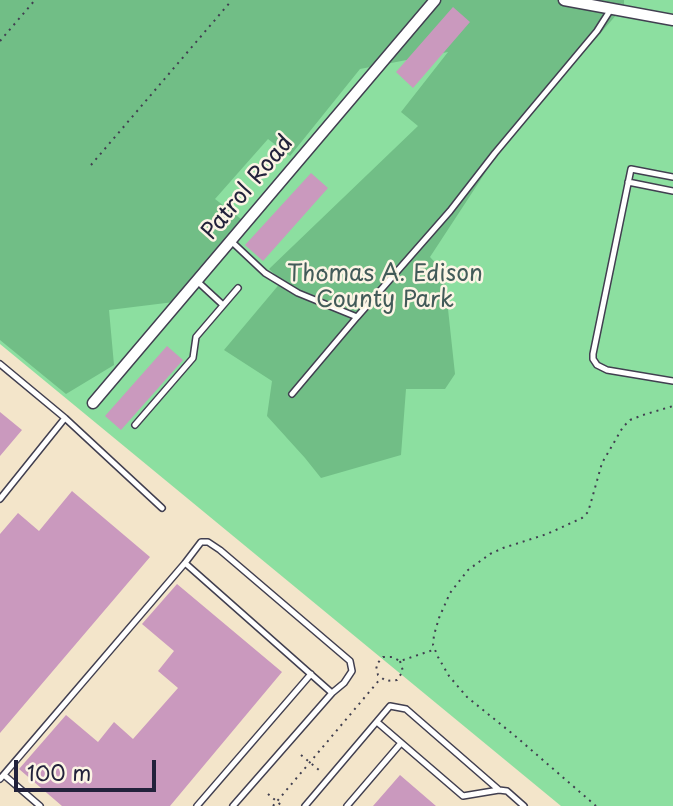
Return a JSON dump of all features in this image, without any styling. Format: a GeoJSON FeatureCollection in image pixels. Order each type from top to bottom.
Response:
{"type":"FeatureCollection","features":[{"type":"Feature","properties":{"kind":"street","name":"Patrol Road"},"geometry":{"type":"LineString","coordinates":[[93,403],[435,0]]}},
{"type":"Feature","properties":{"kind":"street"},"geometry":{"type":"LineString","coordinates":[[564,0],[673,20]]}},
{"type":"Feature","properties":{"kind":"lane"},"geometry":{"type":"LineString","coordinates":[[292,394],[450,211],[597,31],[611,9]]}},
{"type":"Feature","properties":{"kind":"lane"},"geometry":{"type":"LineString","coordinates":[[673,177],[631,169],[593,354],[597,365],[607,370],[673,381]]}},
{"type":"Feature","properties":{"kind":"lane"},"geometry":{"type":"LineString","coordinates":[[628,182],[673,191]]}},
{"type":"Feature","properties":{"kind":"lane"},"geometry":{"type":"LineString","coordinates":[[231,241],[265,274],[298,293],[357,317]]}},
{"type":"Feature","properties":{"kind":"lane"},"geometry":{"type":"LineString","coordinates":[[197,281],[223,304]]}},
{"type":"Feature","properties":{"kind":"lane"},"geometry":{"type":"LineString","coordinates":[[135,425],[193,358],[196,337],[238,288]]}},
{"type":"Feature","properties":{"kind":"lane"},"geometry":{"type":"LineString","coordinates":[[0,364],[65,418],[162,508]]}},
{"type":"Feature","properties":{"kind":"lane"},"geometry":{"type":"LineString","coordinates":[[0,499],[65,418]]}},
{"type":"Feature","properties":{"kind":"lane"},"geometry":{"type":"LineString","coordinates":[[40,806],[2,777],[201,542],[208,542],[350,661],[352,671],[233,806]]}},
{"type":"Feature","properties":{"kind":"lane"},"geometry":{"type":"LineString","coordinates":[[185,562],[332,693]]}},
{"type":"Feature","properties":{"kind":"lane"},"geometry":{"type":"LineString","coordinates":[[197,806],[311,674]]}},
{"type":"Feature","properties":{"kind":"lane"},"geometry":{"type":"LineString","coordinates":[[305,806],[390,706],[406,709],[499,790]]}},
{"type":"Feature","properties":{"kind":"lane"},"geometry":{"type":"LineString","coordinates":[[377,722],[463,796],[507,791],[524,806]]}},
{"type":"Feature","properties":{"kind":"lane"},"geometry":{"type":"LineString","coordinates":[[346,806],[401,743]]}},
{"type":"Feature","properties":{"kind":"path"},"geometry":{"type":"LineString","coordinates":[[0,41],[35,0]]}},
{"type":"Feature","properties":{"kind":"path"},"geometry":{"type":"LineString","coordinates":[[91,165],[232,0]]}},
{"type":"Feature","properties":{"kind":"path"},"geometry":{"type":"LineString","coordinates":[[596,806],[467,697],[449,676],[434,650],[434,635],[450,593],[468,570],[503,548],[547,534],[582,518],[591,502],[602,463],[623,427],[643,415],[673,406]]}},
{"type":"Feature","properties":{"kind":"path"},"geometry":{"type":"LineString","coordinates":[[400,661],[434,650]]}},
{"type":"Feature","properties":{"kind":"path"},"geometry":{"type":"LineString","coordinates":[[386,656],[400,661],[403,671],[397,680],[386,681],[376,671],[378,661],[386,656]]}},
{"type":"Feature","properties":{"kind":"path"},"geometry":{"type":"LineString","coordinates":[[273,806],[381,678]]}},
{"type":"Feature","properties":{"kind":"path"},"geometry":{"type":"LineString","coordinates":[[302,755],[319,770]]}},
{"type":"Feature","properties":{"kind":"path"},"geometry":{"type":"LineString","coordinates":[[268,794],[282,806]]}},
{"type":"Feature","properties":{"kind":"green space","name":"Thomas A. Edison County Park"},"geometry":{"type":"Polygon","coordinates":[[[0,0],[673,0],[673,806],[561,806],[0,344],[0,0]]]}},
{"type":"Feature","properties":{"kind":"green space"},"geometry":{"type":"Polygon","coordinates":[[[0,0],[624,0],[624,6],[502,147],[430,257],[444,272],[455,374],[445,389],[406,389],[401,455],[321,478],[267,416],[272,381],[224,350],[282,281],[269,269],[418,126],[401,112],[448,52],[360,69],[290,156],[268,139],[215,199],[241,219],[174,302],[109,310],[114,365],[66,394],[0,340],[0,0]]]}},
{"type":"Feature","properties":{"kind":"building"},"geometry":{"type":"Polygon","coordinates":[[[453,7],[470,22],[413,88],[396,72],[453,7]]]}},
{"type":"Feature","properties":{"kind":"building"},"geometry":{"type":"Polygon","coordinates":[[[311,173],[328,188],[263,261],[245,245],[311,173]]]}},
{"type":"Feature","properties":{"kind":"building"},"geometry":{"type":"Polygon","coordinates":[[[167,346],[183,360],[121,430],[105,416],[167,346]]]}},
{"type":"Feature","properties":{"kind":"building"},"geometry":{"type":"Polygon","coordinates":[[[0,412],[22,430],[0,456],[0,412]]]}},
{"type":"Feature","properties":{"kind":"building"},"geometry":{"type":"Polygon","coordinates":[[[72,491],[150,557],[0,733],[0,534],[18,513],[39,531],[72,491]]]}},
{"type":"Feature","properties":{"kind":"building"},"geometry":{"type":"Polygon","coordinates":[[[177,584],[282,672],[170,806],[62,806],[19,769],[66,715],[98,742],[114,722],[133,739],[178,688],[158,671],[174,651],[142,624],[177,584]]]}},
{"type":"Feature","properties":{"kind":"building"},"geometry":{"type":"Polygon","coordinates":[[[400,775],[436,806],[373,806],[400,775]]]}}]}
